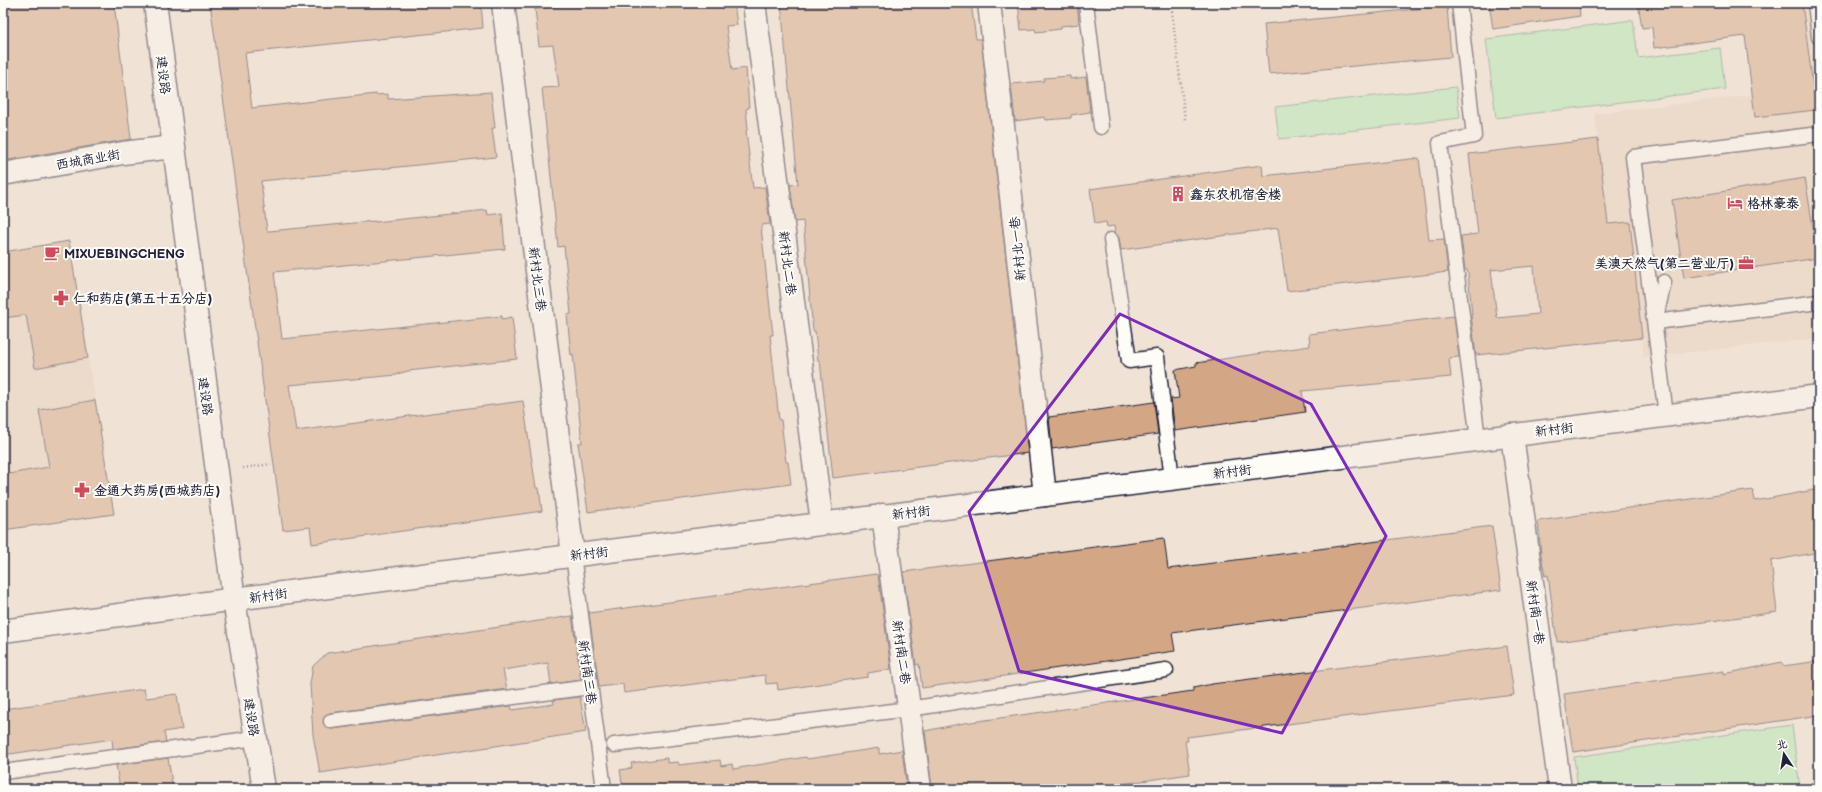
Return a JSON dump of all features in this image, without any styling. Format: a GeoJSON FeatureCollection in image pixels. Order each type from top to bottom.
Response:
{"type":"FeatureCollection","features":[{"type":"Feature","properties":{"kind":"street","name":"建设路"},"geometry":{"type":"LineString","coordinates":[[155,3],[234,600],[264,789]]}},
{"type":"Feature","properties":{"kind":"street","name":"新村北三巷"},"geometry":{"type":"LineString","coordinates":[[503,3],[573,555]]}},
{"type":"Feature","properties":{"kind":"street","name":"新村北二巷"},"geometry":{"type":"LineString","coordinates":[[754,3],[822,523]]}},
{"type":"Feature","properties":{"kind":"street","name":"新村北一巷"},"geometry":{"type":"LineString","coordinates":[[989,3],[1045,495]]}},
{"type":"Feature","properties":{"kind":"street","name":"西城商业街"},"geometry":{"type":"LineString","coordinates":[[3,174],[123,153],[173,147]]}},
{"type":"Feature","properties":{"kind":"street","name":"新村街"},"geometry":{"type":"LineString","coordinates":[[3,631],[573,555],[1819,396]]}},
{"type":"Feature","properties":{"kind":"street","name":"新村南一巷"},"geometry":{"type":"LineString","coordinates":[[1512,434],[1560,789]]}},
{"type":"Feature","properties":{"kind":"street","name":"新村南二巷"},"geometry":{"type":"LineString","coordinates":[[883,515],[920,789]]}},
{"type":"Feature","properties":{"kind":"lane"},"geometry":{"type":"LineString","coordinates":[[1086,3],[1101,127]]}},
{"type":"Feature","properties":{"kind":"lane"},"geometry":{"type":"LineString","coordinates":[[1459,3],[1474,136],[1440,143],[1478,439]]}},
{"type":"Feature","properties":{"kind":"lane"},"geometry":{"type":"LineString","coordinates":[[1815,3],[1819,38]]}},
{"type":"Feature","properties":{"kind":"lane"},"geometry":{"type":"LineString","coordinates":[[1666,415],[1655,322],[1632,157],[1819,134]]}},
{"type":"Feature","properties":{"kind":"lane"},"geometry":{"type":"LineString","coordinates":[[1111,240],[1129,361],[1157,357],[1172,479]]}},
{"type":"Feature","properties":{"kind":"lane"},"geometry":{"type":"LineString","coordinates":[[1655,322],[1664,282]]}},
{"type":"Feature","properties":{"kind":"lane"},"geometry":{"type":"LineString","coordinates":[[1655,322],[1819,302]]}},
{"type":"Feature","properties":{"kind":"lane","name":"新村南三巷"},"geometry":{"type":"LineString","coordinates":[[573,555],[604,789]]}},
{"type":"Feature","properties":{"kind":"lane"},"geometry":{"type":"LineString","coordinates":[[614,745],[909,709],[1166,670]]}},
{"type":"Feature","properties":{"kind":"lane"},"geometry":{"type":"LineString","coordinates":[[331,720],[590,687]]}},
{"type":"Feature","properties":{"kind":"lane"},"geometry":{"type":"LineString","coordinates":[[3,772],[256,738]]}},
{"type":"Feature","properties":{"kind":"path"},"geometry":{"type":"LineString","coordinates":[[1171,3],[1185,120]]}},
{"type":"Feature","properties":{"kind":"highlighted area"},"geometry":{"type":"Polygon","coordinates":[[[1120,314],[1311,404],[1386,536],[1282,733],[1019,671],[969,512],[1120,314]]]}},
{"type":"Feature","properties":{"kind":"shaded area"},"geometry":{"type":"Polygon","coordinates":[[[1764,3],[1819,3],[1819,338],[1644,357],[1630,222],[1607,224],[1595,114],[1752,95],[1749,69],[1772,67],[1764,3]]]}},
{"type":"Feature","properties":{"kind":"shaded area"},"geometry":{"type":"Polygon","coordinates":[[[69,241],[114,514],[3,530],[3,252],[69,241]]]}},
{"type":"Feature","properties":{"kind":"green space"},"geometry":{"type":"Polygon","coordinates":[[[1633,20],[1638,58],[1720,48],[1725,89],[1496,118],[1486,39],[1633,20]]]}},
{"type":"Feature","properties":{"kind":"green space"},"geometry":{"type":"Polygon","coordinates":[[[1456,87],[1460,118],[1279,139],[1275,107],[1456,87]]]}},
{"type":"Feature","properties":{"kind":"green space"},"geometry":{"type":"Polygon","coordinates":[[[1792,725],[1800,789],[1578,789],[1574,757],[1792,725]]]}},
{"type":"Feature","properties":{"kind":"building"},"geometry":{"type":"Polygon","coordinates":[[[3,3],[114,3],[131,139],[3,161],[3,3]]]}},
{"type":"Feature","properties":{"kind":"building"},"geometry":{"type":"Polygon","coordinates":[[[210,3],[481,3],[483,28],[245,53],[252,108],[376,94],[388,94],[388,99],[491,92],[495,128],[492,128],[496,157],[261,181],[267,231],[375,222],[487,210],[488,215],[502,213],[505,249],[274,272],[282,339],[502,316],[502,319],[512,317],[517,359],[408,371],[397,375],[289,385],[296,431],[523,401],[536,488],[539,488],[542,511],[312,544],[310,527],[283,530],[210,3]]]}},
{"type":"Feature","properties":{"kind":"building"},"geometry":{"type":"Polygon","coordinates":[[[590,3],[734,3],[737,25],[726,26],[732,70],[746,68],[749,108],[746,109],[748,129],[746,130],[753,188],[765,187],[770,224],[762,225],[761,227],[773,335],[770,335],[779,420],[781,420],[786,462],[788,462],[791,484],[588,512],[578,443],[582,443],[573,354],[571,355],[567,315],[571,314],[564,246],[558,247],[542,88],[559,87],[553,45],[539,46],[535,9],[590,3]]]}},
{"type":"Feature","properties":{"kind":"building"},"geometry":{"type":"Polygon","coordinates":[[[781,3],[971,3],[976,39],[981,39],[1028,453],[833,478],[820,361],[818,361],[815,331],[813,331],[803,221],[795,222],[790,185],[798,184],[781,3]]]}},
{"type":"Feature","properties":{"kind":"building"},"geometry":{"type":"Polygon","coordinates":[[[1018,3],[1077,3],[1079,24],[1061,26],[1061,29],[1036,32],[1035,29],[1021,30],[1018,3]]]}},
{"type":"Feature","properties":{"kind":"building"},"geometry":{"type":"Polygon","coordinates":[[[1489,3],[1579,3],[1580,16],[1493,29],[1489,3]]]}},
{"type":"Feature","properties":{"kind":"building"},"geometry":{"type":"Polygon","coordinates":[[[1638,3],[1802,3],[1816,110],[1755,117],[1745,36],[1654,48],[1652,27],[1642,28],[1638,3]]]}},
{"type":"Feature","properties":{"kind":"building"},"geometry":{"type":"Polygon","coordinates":[[[1447,6],[1451,57],[1269,74],[1264,24],[1447,6]]]}},
{"type":"Feature","properties":{"kind":"building"},"geometry":{"type":"Polygon","coordinates":[[[1070,76],[1070,79],[1086,77],[1090,112],[1071,115],[1071,118],[1046,120],[1045,117],[1015,121],[1011,84],[1044,81],[1044,78],[1070,76]]]}},
{"type":"Feature","properties":{"kind":"building"},"geometry":{"type":"Polygon","coordinates":[[[1598,139],[1608,224],[1630,222],[1642,338],[1476,355],[1468,273],[1467,270],[1465,270],[1461,236],[1478,234],[1469,154],[1598,139]],[[1534,266],[1491,270],[1497,318],[1538,314],[1534,266]]]}},
{"type":"Feature","properties":{"kind":"building"},"geometry":{"type":"Polygon","coordinates":[[[1419,158],[1429,240],[1444,239],[1448,272],[1287,291],[1278,228],[1121,250],[1119,238],[1115,233],[1114,226],[1107,227],[1106,222],[1095,224],[1090,189],[1262,165],[1263,176],[1419,158]]]}},
{"type":"Feature","properties":{"kind":"building"},"geometry":{"type":"Polygon","coordinates":[[[1805,178],[1818,258],[1684,278],[1672,200],[1805,178]]]}},
{"type":"Feature","properties":{"kind":"building"},"geometry":{"type":"Polygon","coordinates":[[[69,241],[88,358],[35,368],[26,315],[3,318],[3,252],[69,241]]]}},
{"type":"Feature","properties":{"kind":"building"},"geometry":{"type":"Polygon","coordinates":[[[1454,316],[1459,357],[1449,358],[1451,377],[1302,391],[1305,412],[1175,431],[1171,399],[1179,398],[1175,370],[1196,366],[1196,363],[1310,346],[1309,334],[1454,316]]]}},
{"type":"Feature","properties":{"kind":"building"},"geometry":{"type":"Polygon","coordinates":[[[95,400],[114,514],[3,530],[3,475],[49,467],[39,410],[95,400]]]}},
{"type":"Feature","properties":{"kind":"building"},"geometry":{"type":"Polygon","coordinates":[[[1154,402],[1158,434],[1052,449],[1049,417],[1154,402]]]}},
{"type":"Feature","properties":{"kind":"building"},"geometry":{"type":"Polygon","coordinates":[[[1819,489],[1819,552],[1771,561],[1777,612],[1557,642],[1548,575],[1545,576],[1541,555],[1538,521],[1753,490],[1755,501],[1819,489]]]}},
{"type":"Feature","properties":{"kind":"building"},"geometry":{"type":"Polygon","coordinates":[[[1492,526],[1501,590],[1172,633],[1175,651],[922,688],[919,664],[916,665],[903,572],[1164,538],[1168,569],[1492,526]]]}},
{"type":"Feature","properties":{"kind":"building"},"geometry":{"type":"Polygon","coordinates":[[[876,574],[878,575],[891,669],[868,673],[868,677],[778,690],[777,683],[766,684],[765,675],[624,693],[623,684],[599,687],[589,613],[876,574]]]}},
{"type":"Feature","properties":{"kind":"building"},"geometry":{"type":"Polygon","coordinates":[[[572,616],[581,680],[551,684],[548,663],[503,670],[507,689],[330,713],[326,715],[323,722],[325,726],[332,729],[511,706],[512,710],[554,704],[553,700],[580,697],[586,732],[320,773],[313,735],[310,684],[313,666],[327,653],[572,616]]]}},
{"type":"Feature","properties":{"kind":"building"},"geometry":{"type":"Polygon","coordinates":[[[1507,646],[1514,695],[1187,737],[1188,741],[1185,741],[1190,774],[1087,789],[932,789],[925,731],[964,723],[1193,691],[1193,688],[1212,684],[1507,646]]]}},
{"type":"Feature","properties":{"kind":"building"},"geometry":{"type":"Polygon","coordinates":[[[1819,661],[1819,715],[1573,752],[1564,694],[1724,671],[1724,674],[1782,662],[1783,666],[1819,661]]]}},
{"type":"Feature","properties":{"kind":"building"},"geometry":{"type":"Polygon","coordinates":[[[144,689],[146,698],[177,694],[182,729],[164,732],[166,742],[113,749],[112,739],[3,755],[3,709],[144,689]]]}},
{"type":"Feature","properties":{"kind":"building"},"geometry":{"type":"Polygon","coordinates":[[[879,748],[879,754],[902,750],[907,789],[623,789],[620,770],[632,768],[631,763],[667,758],[667,763],[678,762],[679,765],[720,760],[721,766],[732,764],[733,769],[806,757],[807,759],[879,748]]]}},
{"type":"Feature","properties":{"kind":"building"},"geometry":{"type":"Polygon","coordinates":[[[168,758],[173,789],[120,789],[116,765],[168,758]]]}},
{"type":"Feature","properties":{"kind":"place","name":"鑫东农机宿舍楼"},"geometry":{"type":"Point","coordinates":[1178,194]}},
{"type":"Feature","properties":{"kind":"place","name":"格林豪泰"},"geometry":{"type":"Point","coordinates":[1735,203]}},
{"type":"Feature","properties":{"kind":"place","name":"MIXUEBINGCHENG"},"geometry":{"type":"Point","coordinates":[52,253]}},
{"type":"Feature","properties":{"kind":"place","name":"美澳天然气(第二营业厅)"},"geometry":{"type":"Point","coordinates":[1746,263]}},
{"type":"Feature","properties":{"kind":"place","name":"仁和药店(第五十五分店)"},"geometry":{"type":"Point","coordinates":[61,298]}},
{"type":"Feature","properties":{"kind":"place","name":"金通大药房(西城药店)"},"geometry":{"type":"Point","coordinates":[82,490]}}]}
